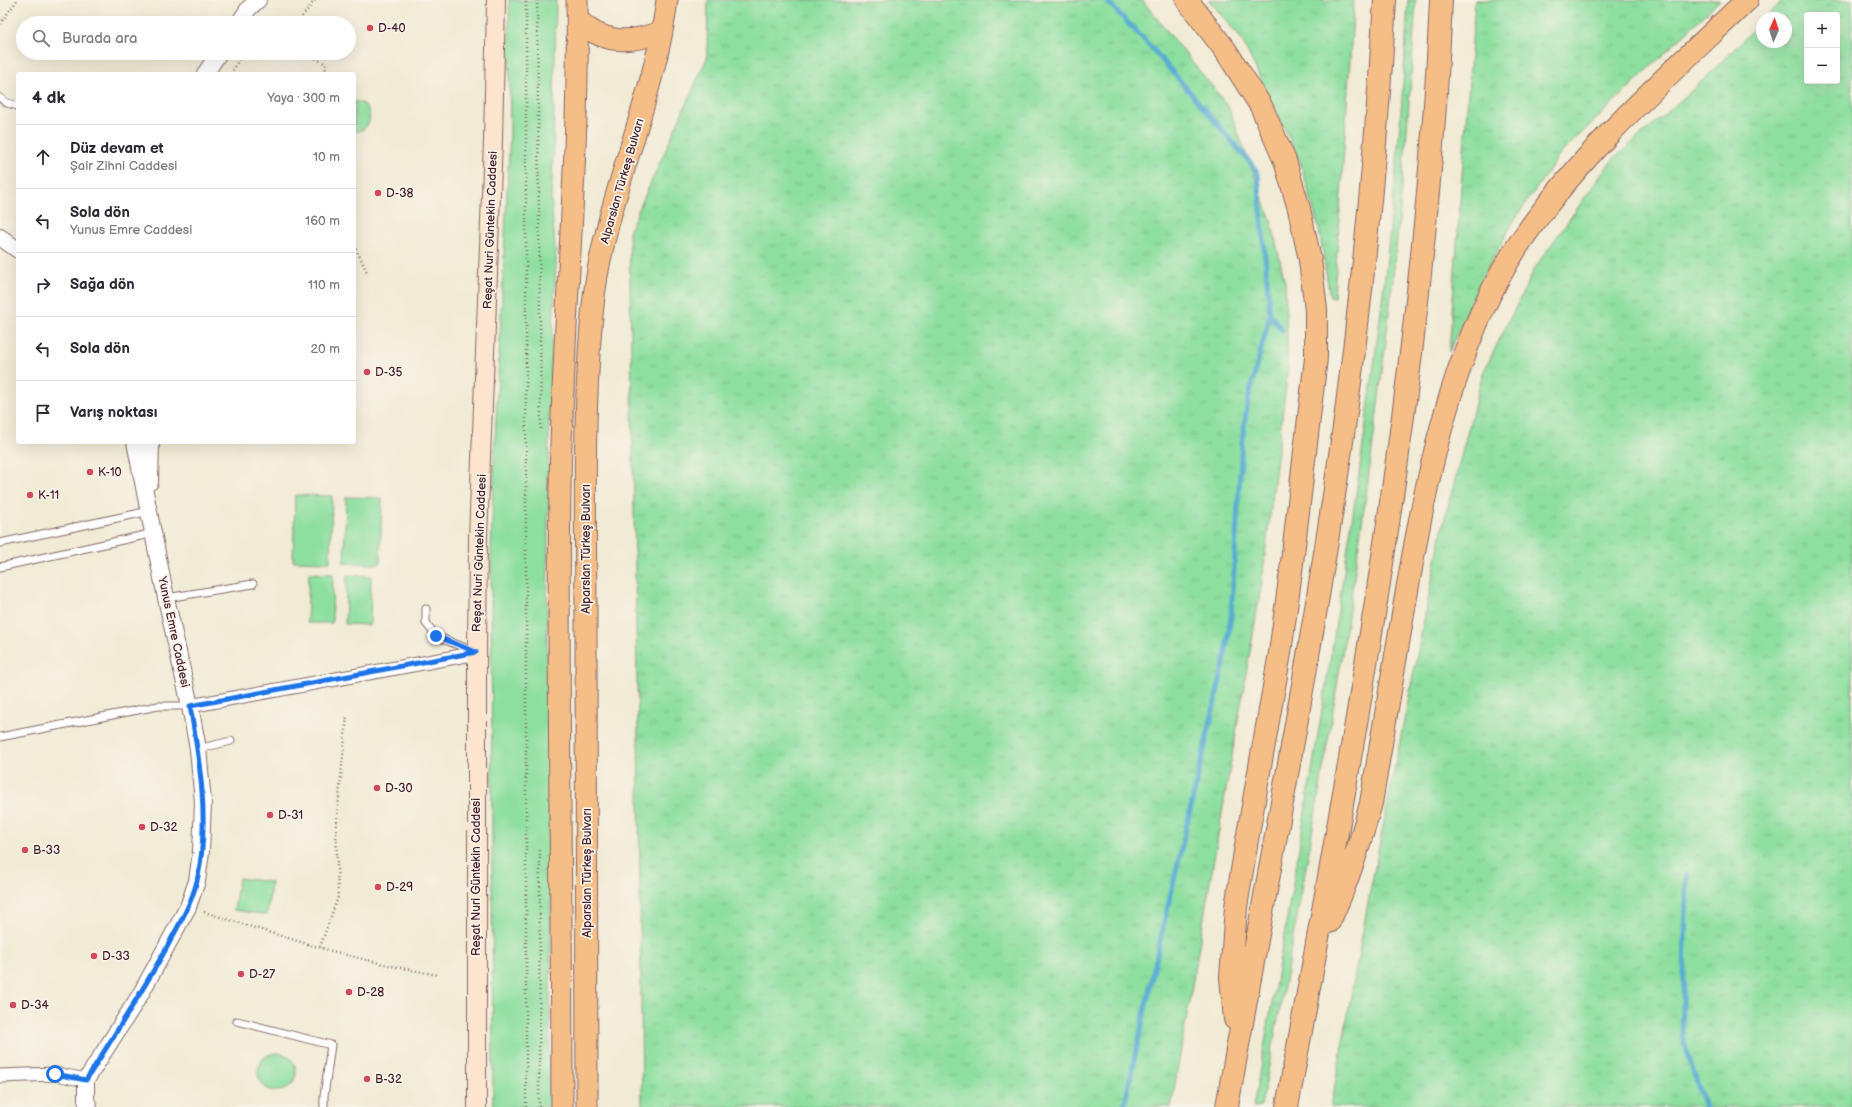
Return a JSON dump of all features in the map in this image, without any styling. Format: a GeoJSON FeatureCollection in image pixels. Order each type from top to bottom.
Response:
{"type":"FeatureCollection","features":[{"type":"Feature","properties":{"kind":"highway"},"geometry":{"type":"LineString","coordinates":[[1187,0],[1226,51],[1261,106],[1285,161],[1299,209],[1310,260],[1316,310],[1316,358],[1291,571],[1280,653],[1236,907],[1231,977],[1237,1048]]}},
{"type":"Feature","properties":{"kind":"highway"},"geometry":{"type":"LineString","coordinates":[[1227,1107],[1322,573],[1345,422],[1356,334],[1377,125],[1385,0]]}},
{"type":"Feature","properties":{"kind":"highway"},"geometry":{"type":"LineString","coordinates":[[1287,1107],[1394,485],[1423,245],[1441,0]]}},
{"type":"Feature","properties":{"kind":"highway"},"geometry":{"type":"LineString","coordinates":[[1315,950],[1338,902],[1361,838],[1371,803],[1415,543],[1429,477],[1446,410],[1465,354],[1483,310],[1502,272],[1522,240],[1570,176],[1643,100],[1746,0]]}},
{"type":"Feature","properties":{"kind":"main road","name":"Reşat Nuri Güntekin Caddesi"},"geometry":{"type":"LineString","coordinates":[[477,1107],[476,652],[478,538],[493,149],[496,0]]}},
{"type":"Feature","properties":{"kind":"main road","name":"Alparslan Türkeş Bulvarı"},"geometry":{"type":"LineString","coordinates":[[587,1107],[586,461],[590,348],[594,302],[607,226],[641,115],[662,31],[667,0]]}},
{"type":"Feature","properties":{"kind":"main road"},"geometry":{"type":"LineString","coordinates":[[577,10],[586,28],[601,37],[627,40],[649,36],[662,31]]}},
{"type":"Feature","properties":{"kind":"main road"},"geometry":{"type":"LineString","coordinates":[[562,1107],[560,491],[562,373],[575,129],[577,10]]}},
{"type":"Feature","properties":{"kind":"street"},"geometry":{"type":"LineString","coordinates":[[244,16],[249,8],[258,0]]}},
{"type":"Feature","properties":{"kind":"street"},"geometry":{"type":"LineString","coordinates":[[206,72],[214,60]]}},
{"type":"Feature","properties":{"kind":"street"},"geometry":{"type":"LineString","coordinates":[[0,236],[16,240]]}},
{"type":"Feature","properties":{"kind":"street"},"geometry":{"type":"LineString","coordinates":[[0,236],[16,248]]}},
{"type":"Feature","properties":{"kind":"street","name":"Yunus Emre Caddesi"},"geometry":{"type":"LineString","coordinates":[[86,1080],[140,995],[188,907],[197,881],[201,852],[203,802],[198,749],[135,444]]}},
{"type":"Feature","properties":{"kind":"street","name":"Yunus Emre Caddesi"},"geometry":{"type":"LineString","coordinates":[[150,511],[151,444]]}},
{"type":"Feature","properties":{"kind":"street"},"geometry":{"type":"LineString","coordinates":[[190,706],[476,652]]}},
{"type":"Feature","properties":{"kind":"street"},"geometry":{"type":"LineString","coordinates":[[0,1076],[55,1074],[86,1080],[86,1100],[89,1107]]}},
{"type":"Feature","properties":{"kind":"lane"},"geometry":{"type":"LineString","coordinates":[[0,98],[7,103],[16,105]]}},
{"type":"Feature","properties":{"kind":"lane"},"geometry":{"type":"LineString","coordinates":[[0,543],[150,511]]}},
{"type":"Feature","properties":{"kind":"lane"},"geometry":{"type":"LineString","coordinates":[[0,567],[154,533]]}},
{"type":"Feature","properties":{"kind":"lane"},"geometry":{"type":"LineString","coordinates":[[166,598],[253,584]]}},
{"type":"Feature","properties":{"kind":"lane"},"geometry":{"type":"LineString","coordinates":[[426,609],[426,623],[436,636],[476,652]]}},
{"type":"Feature","properties":{"kind":"lane"},"geometry":{"type":"LineString","coordinates":[[0,737],[158,706],[190,706]]}},
{"type":"Feature","properties":{"kind":"lane"},"geometry":{"type":"LineString","coordinates":[[198,749],[231,741]]}},
{"type":"Feature","properties":{"kind":"lane"},"geometry":{"type":"LineString","coordinates":[[237,1021],[331,1045],[324,1096],[324,1107]]}},
{"type":"Feature","properties":{"kind":"path"},"geometry":{"type":"LineString","coordinates":[[0,24],[17,0]]}},
{"type":"Feature","properties":{"kind":"path"},"geometry":{"type":"LineString","coordinates":[[302,16],[315,0]]}},
{"type":"Feature","properties":{"kind":"path"},"geometry":{"type":"LineString","coordinates":[[526,0],[527,389],[524,881],[526,1107]]}},
{"type":"Feature","properties":{"kind":"path"},"geometry":{"type":"LineString","coordinates":[[231,72],[238,60]]}},
{"type":"Feature","properties":{"kind":"path"},"geometry":{"type":"LineString","coordinates":[[318,60],[326,64],[325,72]]}},
{"type":"Feature","properties":{"kind":"path"},"geometry":{"type":"LineString","coordinates":[[356,250],[366,272]]}},
{"type":"Feature","properties":{"kind":"path"},"geometry":{"type":"LineString","coordinates":[[320,947],[338,898],[336,826],[347,716]]}},
{"type":"Feature","properties":{"kind":"path"},"geometry":{"type":"LineString","coordinates":[[188,907],[320,947],[403,970],[439,975]]}},
{"type":"Feature","properties":{"kind":"green space"},"geometry":{"type":"Polygon","coordinates":[[[509,0],[556,0],[551,197],[556,261],[549,418],[547,636],[551,917],[549,1107],[493,1107],[491,554],[494,460],[510,133],[509,0]]]}},
{"type":"Feature","properties":{"kind":"green space"},"geometry":{"type":"Polygon","coordinates":[[[708,0],[1142,0],[1228,106],[1271,220],[1285,283],[1288,369],[1261,588],[1171,1107],[642,1107],[639,791],[629,231],[707,58],[708,0]]]}},
{"type":"Feature","properties":{"kind":"green space"},"geometry":{"type":"Polygon","coordinates":[[[1209,0],[1354,0],[1334,298],[1330,297],[1319,229],[1300,161],[1242,40],[1209,0]]]}},
{"type":"Feature","properties":{"kind":"green space"},"geometry":{"type":"Polygon","coordinates":[[[1408,0],[1416,0],[1406,139],[1393,278],[1357,556],[1336,694],[1287,970],[1261,1107],[1253,1107],[1314,758],[1358,482],[1380,322],[1389,241],[1397,161],[1408,0]]]}},
{"type":"Feature","properties":{"kind":"green space"},"geometry":{"type":"Polygon","coordinates":[[[1475,0],[1720,0],[1561,153],[1515,219],[1477,287],[1449,352],[1475,0]]]}},
{"type":"Feature","properties":{"kind":"green space"},"geometry":{"type":"Polygon","coordinates":[[[1783,0],[1852,0],[1852,1107],[1331,1107],[1369,897],[1443,525],[1483,373],[1536,266],[1611,161],[1695,88],[1756,27],[1756,48],[1792,48],[1792,12],[1771,12],[1783,0]]]}},
{"type":"Feature","properties":{"kind":"green space"},"geometry":{"type":"Polygon","coordinates":[[[356,102],[364,104],[369,113],[369,122],[367,126],[356,132],[356,102]]]}},
{"type":"Feature","properties":{"kind":"green space"},"geometry":{"type":"Polygon","coordinates":[[[295,495],[332,496],[330,562],[293,561],[295,495]]]}},
{"type":"Feature","properties":{"kind":"green space"},"geometry":{"type":"Polygon","coordinates":[[[346,497],[382,498],[380,564],[344,563],[346,497]]]}},
{"type":"Feature","properties":{"kind":"green space"},"geometry":{"type":"Polygon","coordinates":[[[309,573],[333,574],[332,623],[307,623],[309,573]]]}},
{"type":"Feature","properties":{"kind":"green space"},"geometry":{"type":"Polygon","coordinates":[[[347,575],[371,576],[370,625],[345,624],[347,575]]]}},
{"type":"Feature","properties":{"kind":"green space"},"geometry":{"type":"Polygon","coordinates":[[[239,878],[271,882],[267,915],[234,910],[239,878]]]}},
{"type":"Feature","properties":{"kind":"green space"},"geometry":{"type":"Polygon","coordinates":[[[273,1053],[281,1053],[291,1058],[295,1065],[295,1079],[291,1086],[281,1091],[273,1091],[263,1086],[261,1083],[258,1076],[258,1068],[263,1058],[266,1056],[273,1053]]]}},
{"type":"Feature","properties":{"kind":"waterway"},"geometry":{"type":"LineString","coordinates":[[1106,0],[1151,47],[1254,167],[1258,176],[1270,315],[1248,400],[1242,442],[1231,616],[1224,663],[1160,941],[1124,1107]]}},
{"type":"Feature","properties":{"kind":"waterway"},"geometry":{"type":"LineString","coordinates":[[1270,315],[1282,330]]}},
{"type":"Feature","properties":{"kind":"waterway"},"geometry":{"type":"LineString","coordinates":[[1687,874],[1682,1036],[1705,1107]]}},
{"type":"Feature","properties":{"kind":"place","name":"D-40"},"geometry":{"type":"Point","coordinates":[370,28]}},
{"type":"Feature","properties":{"kind":"place","name":"D-38"},"geometry":{"type":"Point","coordinates":[378,193]}},
{"type":"Feature","properties":{"kind":"place","name":"D-35"},"geometry":{"type":"Point","coordinates":[367,372]}},
{"type":"Feature","properties":{"kind":"place","name":"K-10"},"geometry":{"type":"Point","coordinates":[90,472]}},
{"type":"Feature","properties":{"kind":"place","name":"K-11"},"geometry":{"type":"Point","coordinates":[30,495]}},
{"type":"Feature","properties":{"kind":"place","name":"D-30"},"geometry":{"type":"Point","coordinates":[377,788]}},
{"type":"Feature","properties":{"kind":"place","name":"D-31"},"geometry":{"type":"Point","coordinates":[270,815]}},
{"type":"Feature","properties":{"kind":"place","name":"D-32"},"geometry":{"type":"Point","coordinates":[142,827]}},
{"type":"Feature","properties":{"kind":"place","name":"B-33"},"geometry":{"type":"Point","coordinates":[25,850]}},
{"type":"Feature","properties":{"kind":"place","name":"D-29"},"geometry":{"type":"Point","coordinates":[378,887]}},
{"type":"Feature","properties":{"kind":"place","name":"D-33"},"geometry":{"type":"Point","coordinates":[94,956]}},
{"type":"Feature","properties":{"kind":"place","name":"D-27"},"geometry":{"type":"Point","coordinates":[241,974]}},
{"type":"Feature","properties":{"kind":"place","name":"D-28"},"geometry":{"type":"Point","coordinates":[349,992]}},
{"type":"Feature","properties":{"kind":"place","name":"D-34"},"geometry":{"type":"Point","coordinates":[13,1005]}},
{"type":"Feature","properties":{"kind":"place","name":"B-32"},"geometry":{"type":"Point","coordinates":[367,1079]}},
{"type":"Feature","properties":{"kind":"route"},"geometry":{"type":"LineString","coordinates":[[55,1074],[86,1080],[140,995],[188,907],[197,881],[201,852],[203,802],[198,749],[190,706],[476,652],[436,636]]}}]}
